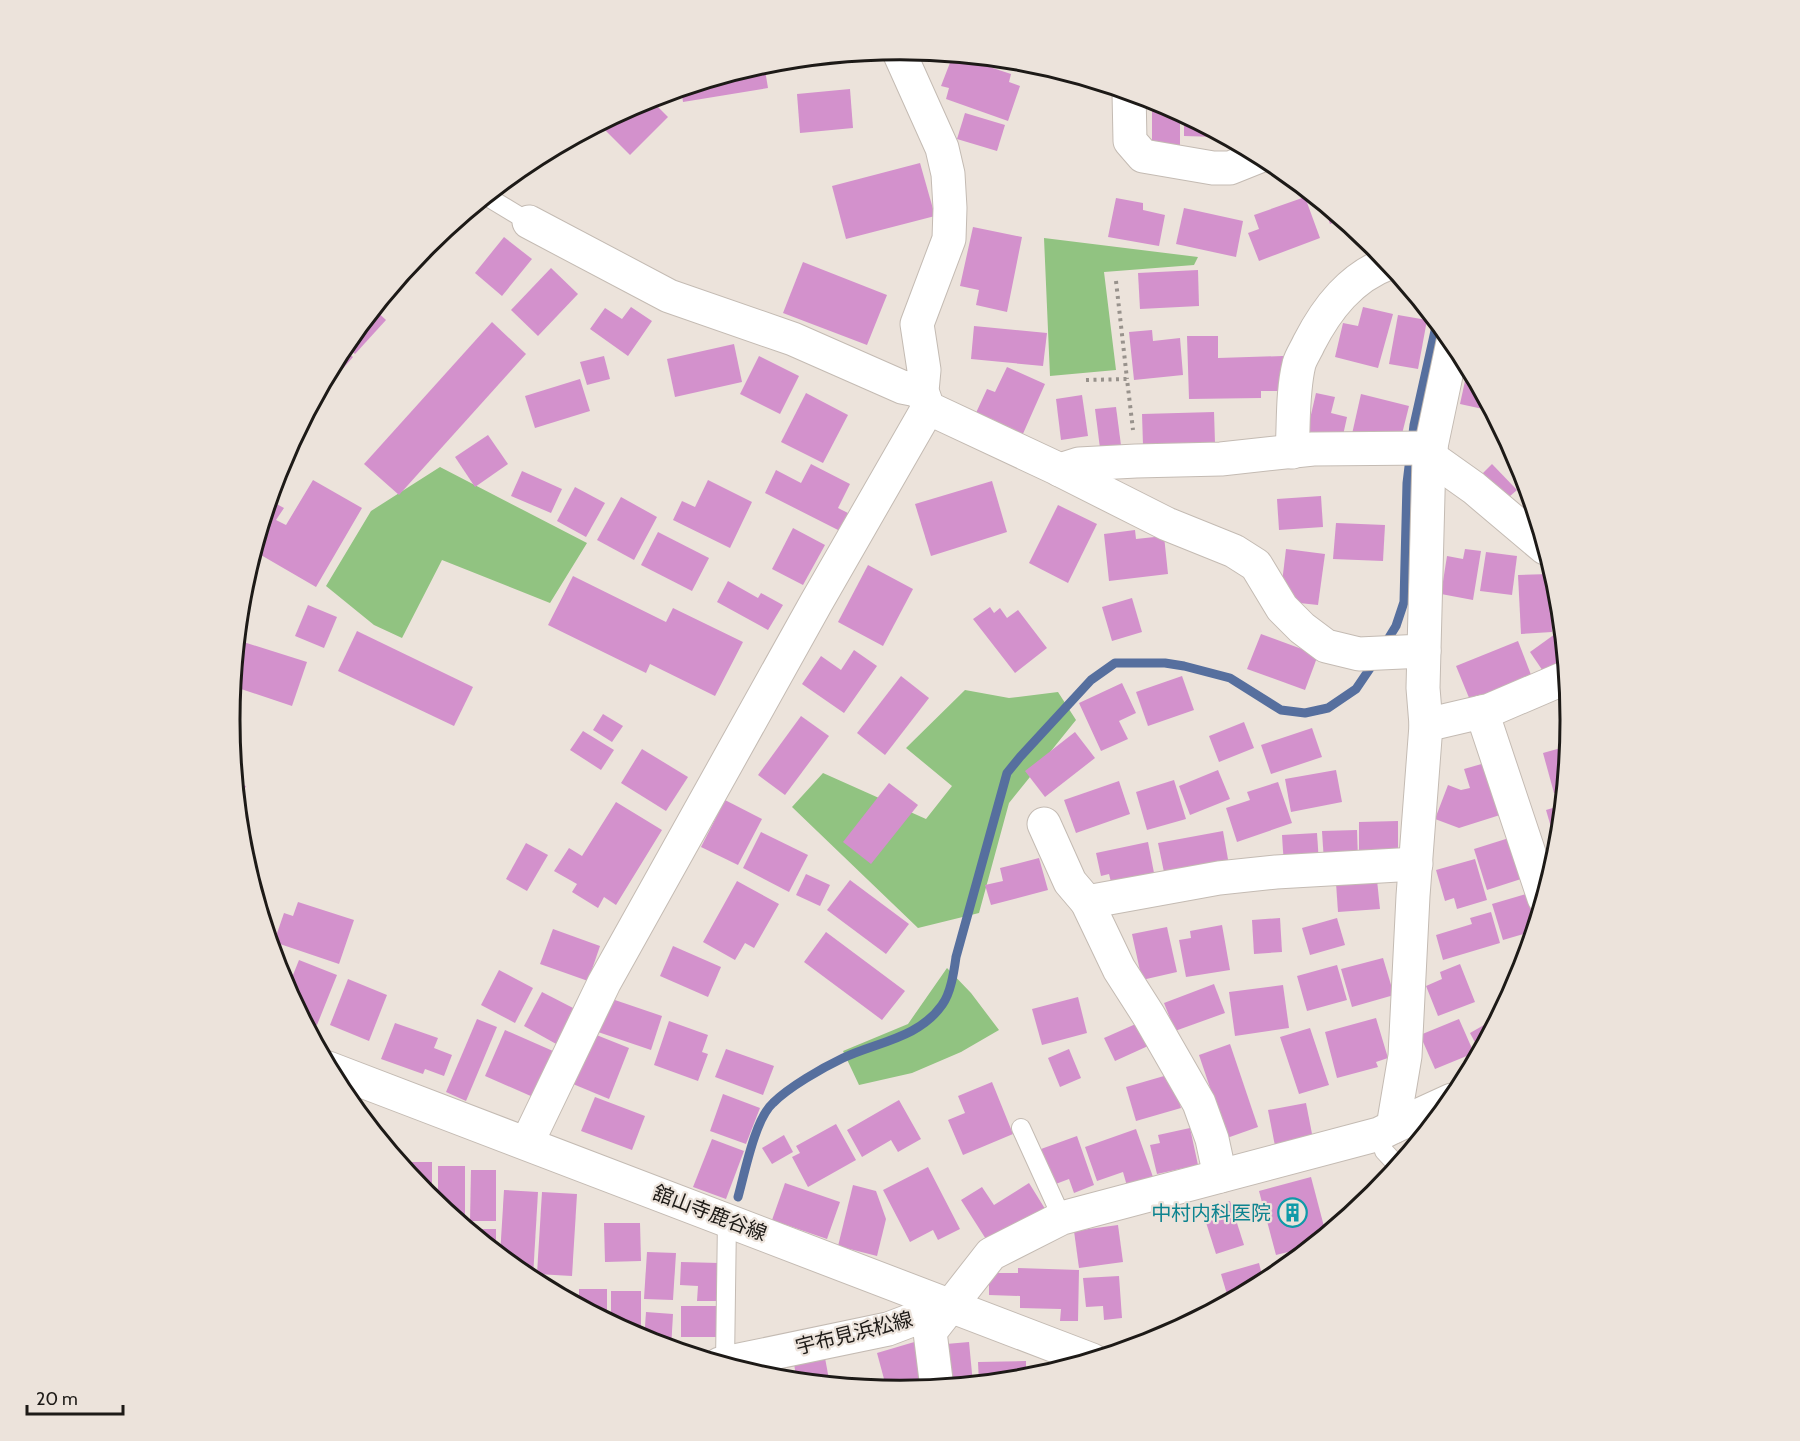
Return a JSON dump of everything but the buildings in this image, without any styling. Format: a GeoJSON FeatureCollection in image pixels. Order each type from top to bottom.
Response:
{"type":"FeatureCollection","features":[{"type":"Feature","properties":{"kind":"street"},"geometry":{"type":"LineString","coordinates":[[527,1143],[604,983],[805,622],[925,399],[924,370],[917,324],[949,239],[948,174],[942,148],[903,60]]}},
{"type":"Feature","properties":{"kind":"street"},"geometry":{"type":"LineString","coordinates":[[1129,101],[1130,141],[1143,156],[1213,168],[1230,168],[1250,160]]}},
{"type":"Feature","properties":{"kind":"street"},"geometry":{"type":"LineString","coordinates":[[529,222],[669,296],[793,339],[902,387],[1167,524],[1234,551],[1256,565],[1282,608],[1302,628],[1326,646],[1359,654],[1416,651]]}},
{"type":"Feature","properties":{"kind":"street"},"geometry":{"type":"LineString","coordinates":[[1292,452],[1294,397],[1299,361],[1337,297],[1372,269],[1380,267]]}},
{"type":"Feature","properties":{"kind":"street"},"geometry":{"type":"LineString","coordinates":[[1386,1131],[1405,1056],[1426,725],[1423,688],[1416,651],[1419,451],[1449,354]]}},
{"type":"Feature","properties":{"kind":"street"},"geometry":{"type":"LineString","coordinates":[[1060,470],[1079,464],[1221,459],[1313,449],[1419,451],[1474,488],[1535,539]]}},
{"type":"Feature","properties":{"kind":"street"},"geometry":{"type":"LineString","coordinates":[[1426,725],[1490,710],[1559,680]]}},
{"type":"Feature","properties":{"kind":"street"},"geometry":{"type":"LineString","coordinates":[[1482,712],[1540,885]]}},
{"type":"Feature","properties":{"kind":"street"},"geometry":{"type":"LineString","coordinates":[[1044,824],[1070,882],[1087,902],[1119,969],[1199,1103],[1212,1139],[1220,1176]]}},
{"type":"Feature","properties":{"kind":"street"},"geometry":{"type":"LineString","coordinates":[[1087,902],[1219,878],[1416,864]]}},
{"type":"Feature","properties":{"kind":"street","name":"舘山寺鹿谷線"},"geometry":{"type":"LineString","coordinates":[[342,1073],[1080,1355]]}},
{"type":"Feature","properties":{"kind":"street"},"geometry":{"type":"LineString","coordinates":[[936,1380],[930,1332],[991,1254],[1062,1218],[1386,1131],[1434,1108]]}},
{"type":"Feature","properties":{"kind":"street","name":"宇布見浜松線"},"geometry":{"type":"LineString","coordinates":[[737,1360],[888,1329],[951,1305]]}},
{"type":"Feature","properties":{"kind":"lane"},"geometry":{"type":"LineString","coordinates":[[493,200],[529,222]]}},
{"type":"Feature","properties":{"kind":"lane"},"geometry":{"type":"LineString","coordinates":[[1021,1128],[1062,1218]]}},
{"type":"Feature","properties":{"kind":"lane"},"geometry":{"type":"LineString","coordinates":[[1386,1131],[1384,1151],[1393,1160]]}},
{"type":"Feature","properties":{"kind":"lane"},"geometry":{"type":"LineString","coordinates":[[723,1356],[727,1220]]}},
{"type":"Feature","properties":{"kind":"path"},"geometry":{"type":"LineString","coordinates":[[1116,281],[1136,461]]}},
{"type":"Feature","properties":{"kind":"path"},"geometry":{"type":"LineString","coordinates":[[1086,380],[1127,380]]}},
{"type":"Feature","properties":{"kind":"green space"},"geometry":{"type":"Polygon","coordinates":[[[1044,238],[1198,257],[1194,265],[1104,272],[1116,370],[1050,376],[1044,238]]]}},
{"type":"Feature","properties":{"kind":"green space"},"geometry":{"type":"Polygon","coordinates":[[[440,467],[587,543],[550,603],[442,560],[402,638],[374,625],[326,586],[371,511],[440,467]]]}},
{"type":"Feature","properties":{"kind":"green space"},"geometry":{"type":"Polygon","coordinates":[[[965,690],[1009,698],[1058,692],[1076,720],[1009,803],[979,913],[918,928],[792,807],[823,773],[926,819],[952,786],[906,748],[965,690]]]}},
{"type":"Feature","properties":{"kind":"green space"},"geometry":{"type":"Polygon","coordinates":[[[947,968],[971,993],[999,1030],[961,1052],[912,1073],[859,1085],[843,1051],[908,1024],[947,968]]]}},
{"type":"Feature","properties":{"kind":"waterway"},"geometry":{"type":"LineString","coordinates":[[1385,644],[1396,626],[1404,602],[1407,483],[1414,425],[1435,333]]}},
{"type":"Feature","properties":{"kind":"waterway"},"geometry":{"type":"LineString","coordinates":[[738,1197],[756,1133],[773,1103],[797,1084],[835,1062],[910,1032],[933,1016],[942,1005],[950,988],[956,957],[1007,773],[1091,680],[1115,663],[1165,663],[1230,678],[1281,710],[1305,713],[1328,708],[1356,689],[1375,661]]}},
{"type":"Feature","properties":{"kind":"place","name":"中村内科医院"},"geometry":{"type":"Point","coordinates":[1292,1213]}}]}
